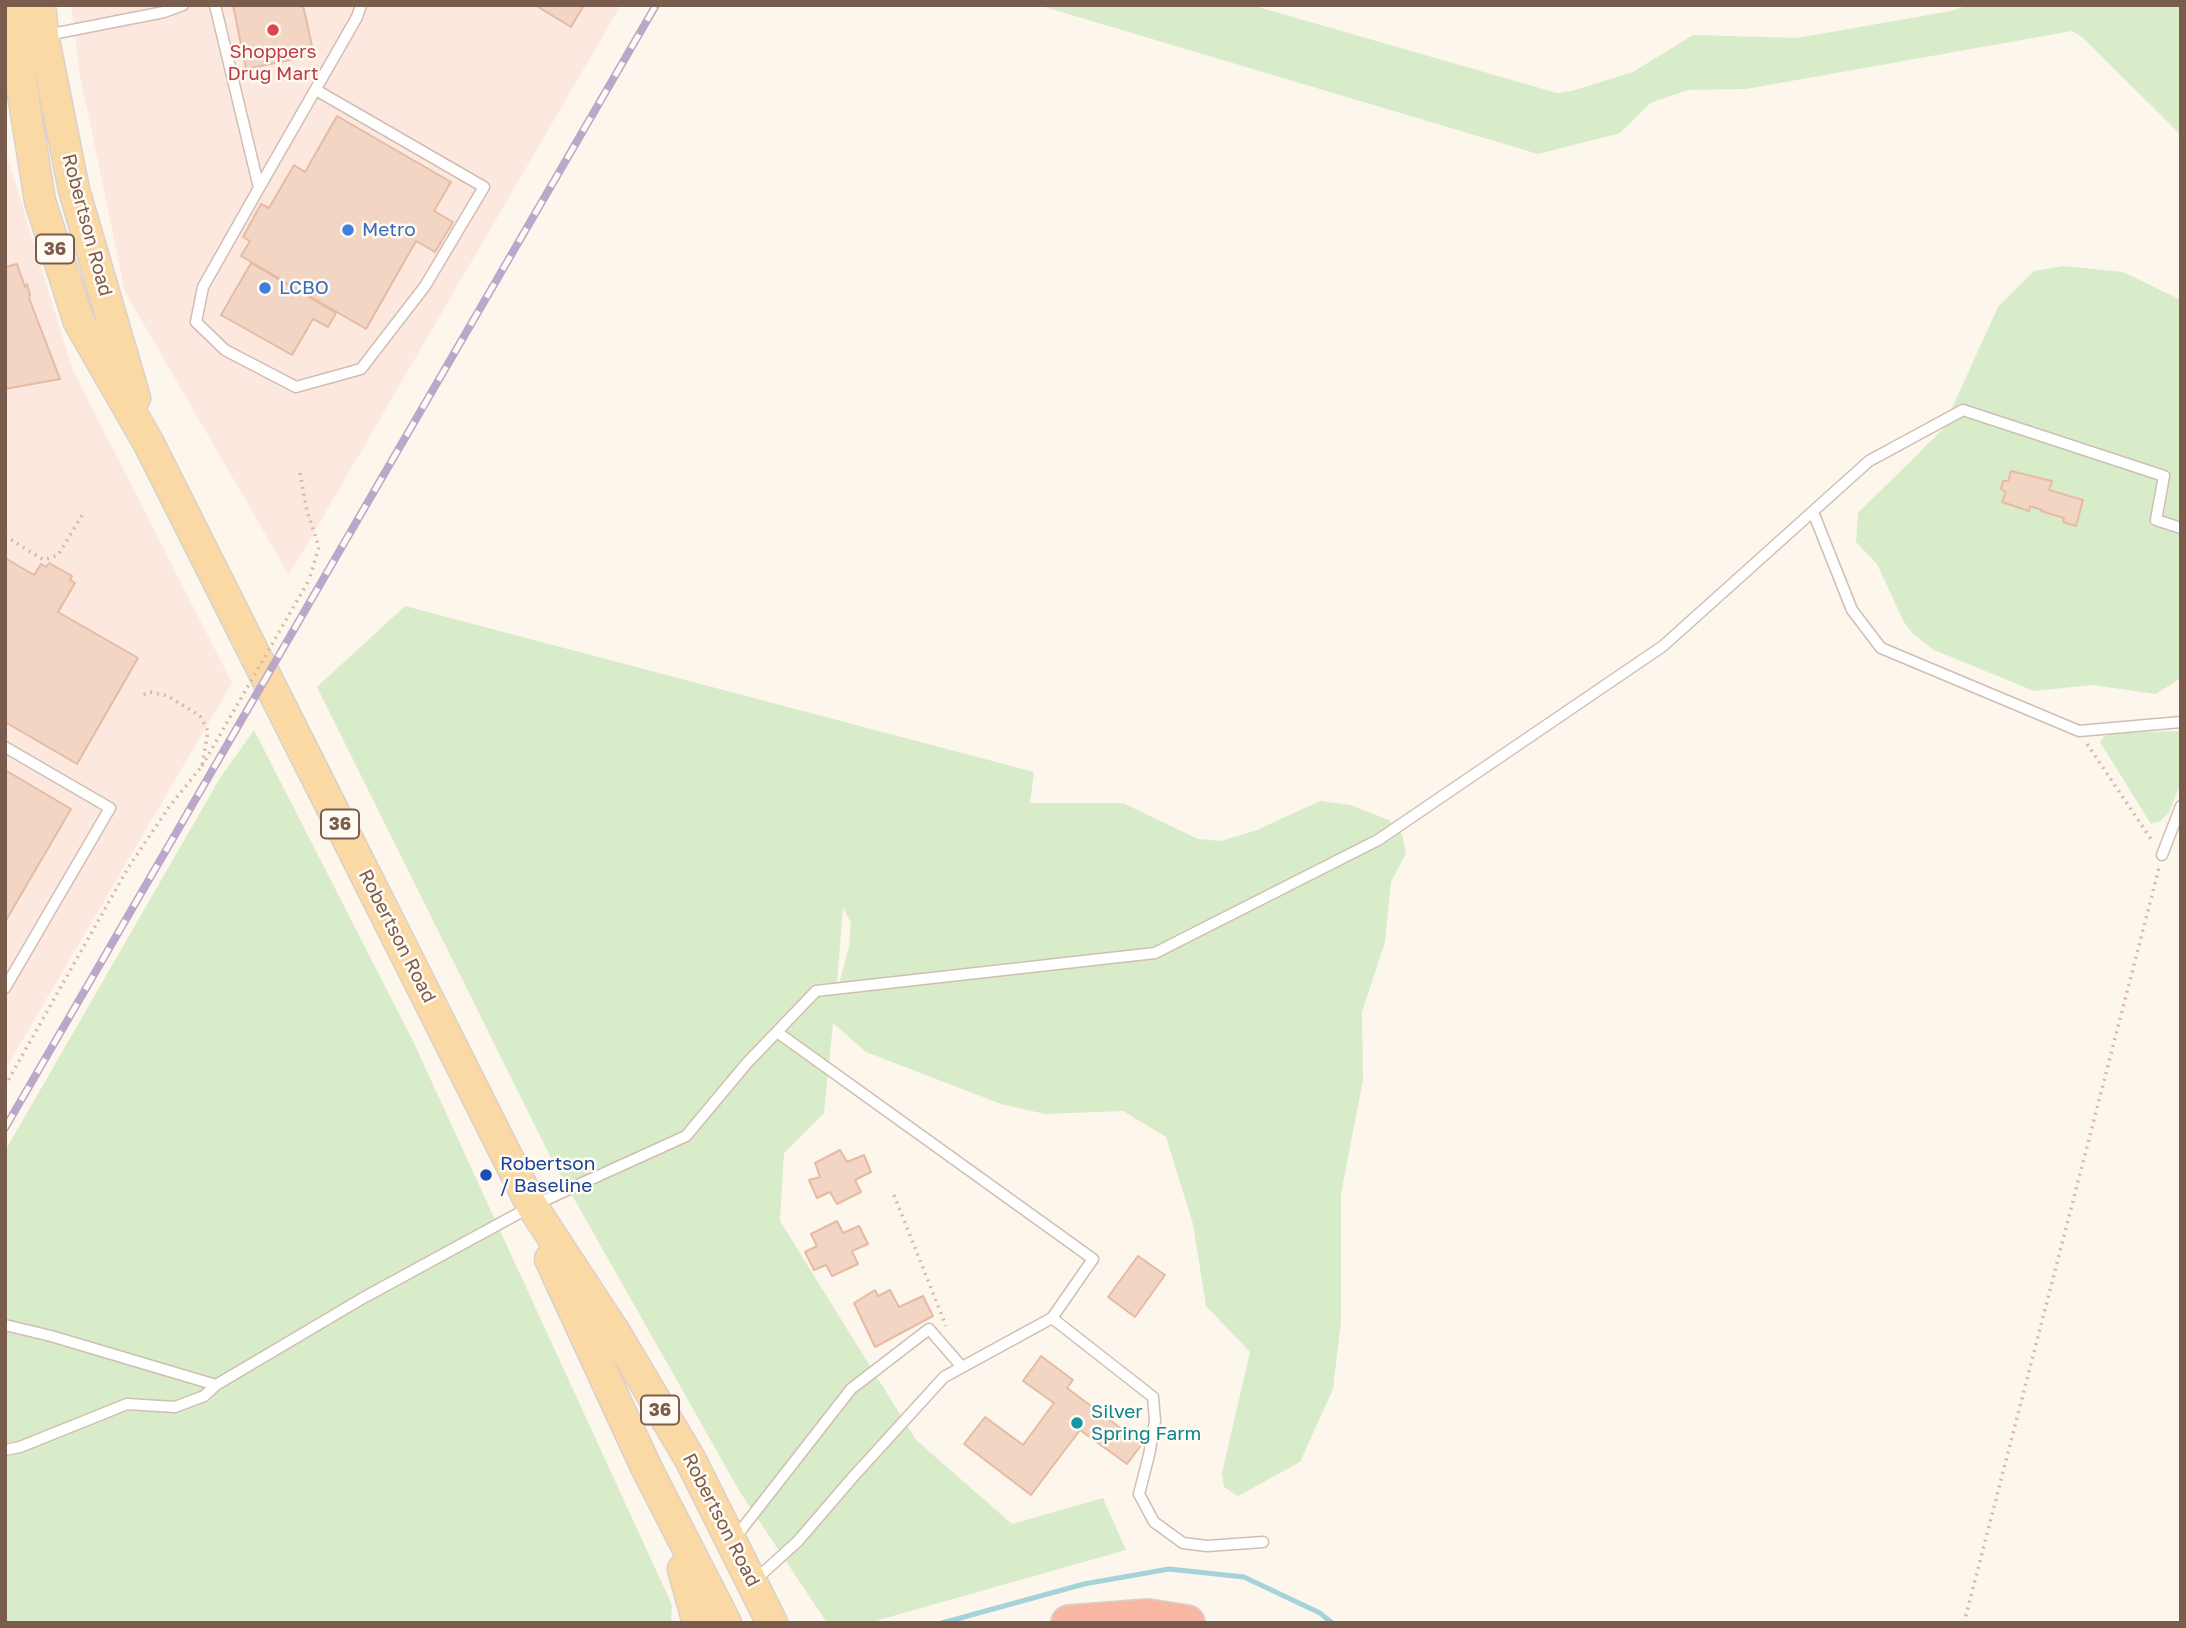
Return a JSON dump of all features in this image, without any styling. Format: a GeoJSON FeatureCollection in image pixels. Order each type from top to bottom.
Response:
{"type":"FeatureCollection","features":[{"type":"Feature","properties":{"kind":"highway"},"geometry":{"type":"LineString","coordinates":[[1069,1623],[1148,1617],[1187,1623]]}},
{"type":"Feature","properties":{"kind":"main road"},"geometry":{"type":"LineString","coordinates":[[10,38],[29,11]]}},
{"type":"Feature","properties":{"kind":"main road","name":"Robertson Road"},"geometry":{"type":"LineString","coordinates":[[29,11],[74,190],[148,442]]}},
{"type":"Feature","properties":{"kind":"main road","name":"Robertson Road"},"geometry":{"type":"LineString","coordinates":[[10,38],[40,201],[79,322],[148,442],[532,1206],[621,1343],[690,1459],[772,1623]]}},
{"type":"Feature","properties":{"kind":"main road","name":"Robertson Road"},"geometry":{"type":"LineString","coordinates":[[532,1206],[551,1265],[646,1467],[726,1623]]}},
{"type":"Feature","properties":{"kind":"main road"},"geometry":{"type":"LineString","coordinates":[[646,1467],[698,1623]]}},
{"type":"Feature","properties":{"kind":"lane"},"geometry":{"type":"LineString","coordinates":[[29,11],[164,12],[183,5]]}},
{"type":"Feature","properties":{"kind":"lane"},"geometry":{"type":"LineString","coordinates":[[215,5],[260,188]]}},
{"type":"Feature","properties":{"kind":"lane"},"geometry":{"type":"LineString","coordinates":[[316,90],[484,187],[425,286],[361,369],[296,387],[225,349],[196,323],[203,287],[357,17],[361,5]]}},
{"type":"Feature","properties":{"kind":"lane"},"geometry":{"type":"LineString","coordinates":[[5,1450],[20,1447],[127,1404],[175,1407],[204,1396],[216,1385],[362,1298],[532,1206],[686,1136],[747,1063],[816,990],[1155,953],[1378,840],[1663,646],[1870,461],[1963,410],[2164,476],[2156,520],[2181,528]]}},
{"type":"Feature","properties":{"kind":"lane"},"geometry":{"type":"LineString","coordinates":[[1813,512],[1852,610],[1881,648],[2078,731],[2181,722]]}},
{"type":"Feature","properties":{"kind":"lane"},"geometry":{"type":"LineString","coordinates":[[5,747],[110,808],[5,988]]}},
{"type":"Feature","properties":{"kind":"lane"},"geometry":{"type":"LineString","coordinates":[[2162,855],[2181,806]]}},
{"type":"Feature","properties":{"kind":"lane"},"geometry":{"type":"LineString","coordinates":[[753,1582],[798,1541],[944,1377],[1052,1318],[1093,1259],[777,1032]]}},
{"type":"Feature","properties":{"kind":"lane"},"geometry":{"type":"LineString","coordinates":[[1052,1318],[1153,1397],[1155,1420],[1139,1494],[1154,1522],[1182,1543],[1207,1546],[1263,1542]]}},
{"type":"Feature","properties":{"kind":"lane"},"geometry":{"type":"LineString","coordinates":[[5,1325],[216,1385]]}},
{"type":"Feature","properties":{"kind":"lane"},"geometry":{"type":"LineString","coordinates":[[732,1541],[851,1389],[929,1329],[962,1367]]}},
{"type":"Feature","properties":{"kind":"path"},"geometry":{"type":"LineString","coordinates":[[5,1086],[128,869],[169,807],[202,766],[310,580],[319,547],[307,511],[300,473]]}},
{"type":"Feature","properties":{"kind":"path"},"geometry":{"type":"LineString","coordinates":[[5,536],[44,560],[58,555],[84,512]]}},
{"type":"Feature","properties":{"kind":"path"},"geometry":{"type":"LineString","coordinates":[[140,696],[150,692],[168,696],[200,716],[208,731],[202,766]]}},
{"type":"Feature","properties":{"kind":"path"},"geometry":{"type":"LineString","coordinates":[[1964,1623],[2162,855],[2078,731]]}},
{"type":"Feature","properties":{"kind":"path"},"geometry":{"type":"LineString","coordinates":[[894,1195],[948,1330]]}},
{"type":"Feature","properties":{"kind":"shaded area"},"geometry":{"type":"Polygon","coordinates":[[[71,5],[621,5],[289,575],[125,292],[80,75],[71,5]]]}},
{"type":"Feature","properties":{"kind":"shaded area"},"geometry":{"type":"Polygon","coordinates":[[[5,149],[72,368],[232,683],[5,1070],[5,149]]]}},
{"type":"Feature","properties":{"kind":"green space"},"geometry":{"type":"Polygon","coordinates":[[[1038,5],[1251,5],[1557,93],[1633,72],[1693,35],[1797,38],[1951,11],[1969,5],[2181,5],[2181,135],[2082,37],[2072,31],[1746,89],[1688,90],[1650,103],[1620,133],[1538,154],[1038,5]]]}},
{"type":"Feature","properties":{"kind":"green space"},"geometry":{"type":"Polygon","coordinates":[[[2063,266],[2123,272],[2181,300],[2181,678],[2156,694],[2093,685],[2034,691],[1934,650],[1913,634],[1904,622],[1877,564],[1856,542],[1858,513],[1942,430],[1998,307],[2034,271],[2063,266]]]}},
{"type":"Feature","properties":{"kind":"green space"},"geometry":{"type":"Polygon","coordinates":[[[405,606],[1034,772],[1030,803],[1123,803],[1198,839],[1221,841],[1257,830],[1320,801],[1350,805],[1389,820],[1402,834],[1406,853],[1391,882],[1385,942],[1362,1012],[1363,1080],[1341,1194],[1341,1322],[1333,1389],[1300,1462],[1238,1496],[1224,1487],[1222,1473],[1250,1352],[1206,1306],[1193,1224],[1166,1137],[1123,1111],[1045,1114],[1001,1104],[866,1052],[833,1023],[824,1113],[784,1153],[780,1221],[916,1440],[1012,1524],[1103,1498],[1126,1550],[868,1623],[827,1623],[740,1492],[551,1158],[317,687],[405,606]],[[843,907],[836,995],[849,947],[851,923],[843,907]]]}},
{"type":"Feature","properties":{"kind":"green space"},"geometry":{"type":"Polygon","coordinates":[[[254,730],[413,1041],[672,1605],[671,1623],[5,1623],[5,1151],[220,778],[254,730]]]}},
{"type":"Feature","properties":{"kind":"green space"},"geometry":{"type":"Polygon","coordinates":[[[2181,731],[2181,782],[2169,813],[2160,821],[2151,824],[2100,742],[2112,733],[2181,731]]]}},
{"type":"Feature","properties":{"kind":"building","name":"Shoppers Drug Mart"},"geometry":{"type":"Polygon","coordinates":[[[233,5],[303,5],[314,55],[246,69],[233,5]]]}},
{"type":"Feature","properties":{"kind":"building"},"geometry":{"type":"Polygon","coordinates":[[[535,5],[584,5],[571,27],[535,5]]]}},
{"type":"Feature","properties":{"kind":"building","name":"Metro"},"geometry":{"type":"Polygon","coordinates":[[[337,116],[451,182],[434,211],[453,222],[435,252],[416,241],[366,329],[241,256],[250,241],[243,237],[261,204],[269,208],[294,165],[305,172],[337,116]]]}},
{"type":"Feature","properties":{"kind":"building","name":"LCBO"},"geometry":{"type":"Polygon","coordinates":[[[251,263],[336,313],[328,327],[313,319],[292,355],[221,315],[251,263]]]}},
{"type":"Feature","properties":{"kind":"building"},"geometry":{"type":"Polygon","coordinates":[[[17,264],[25,287],[27,284],[29,298],[60,379],[5,389],[5,267],[17,264]]]}},
{"type":"Feature","properties":{"kind":"building"},"geometry":{"type":"Polygon","coordinates":[[[2011,471],[2052,481],[2049,490],[2083,500],[2076,526],[2063,522],[2064,518],[2030,506],[2029,511],[2002,502],[2006,492],[2001,489],[2003,481],[2008,481],[2011,471]]]}},
{"type":"Feature","properties":{"kind":"building"},"geometry":{"type":"Polygon","coordinates":[[[5,558],[34,575],[41,564],[46,567],[49,563],[72,576],[70,580],[75,583],[58,612],[138,658],[77,764],[5,722],[5,558]]]}},
{"type":"Feature","properties":{"kind":"building"},"geometry":{"type":"Polygon","coordinates":[[[5,770],[71,809],[5,922],[5,770]]]}},
{"type":"Feature","properties":{"kind":"building"},"geometry":{"type":"Polygon","coordinates":[[[840,1150],[847,1162],[864,1155],[871,1172],[855,1180],[861,1192],[837,1204],[830,1192],[817,1198],[809,1180],[820,1177],[815,1163],[840,1150]]]}},
{"type":"Feature","properties":{"kind":"building"},"geometry":{"type":"Polygon","coordinates":[[[837,1221],[843,1233],[859,1226],[868,1244],[852,1251],[858,1264],[832,1276],[826,1265],[814,1270],[805,1252],[817,1246],[811,1234],[837,1221]]]}},
{"type":"Feature","properties":{"kind":"building"},"geometry":{"type":"Polygon","coordinates":[[[1138,1256],[1165,1275],[1135,1317],[1108,1297],[1138,1256]]]}},
{"type":"Feature","properties":{"kind":"building"},"geometry":{"type":"Polygon","coordinates":[[[875,1290],[878,1296],[890,1290],[899,1307],[923,1296],[933,1316],[875,1347],[854,1303],[875,1290]]]}},
{"type":"Feature","properties":{"kind":"building","name":"Silver Spring Farm"},"geometry":{"type":"Polygon","coordinates":[[[1041,1356],[1073,1380],[1067,1388],[1142,1444],[1127,1464],[1080,1430],[1031,1495],[964,1444],[985,1417],[1023,1445],[1054,1403],[1023,1381],[1041,1356]]]}},
{"type":"Feature","properties":{"kind":"waterway"},"geometry":{"type":"LineString","coordinates":[[942,1623],[1084,1584],[1169,1569],[1244,1577],[1320,1613],[1332,1623]]}},
{"type":"Feature","properties":{"kind":"railway"},"geometry":{"type":"LineString","coordinates":[[5,1128],[656,5]]}},
{"type":"Feature","properties":{"kind":"place","name":"Shoppers Drug Mart"},"geometry":{"type":"Point","coordinates":[273,30]}},
{"type":"Feature","properties":{"kind":"place","name":"Metro"},"geometry":{"type":"Point","coordinates":[348,230]}},
{"type":"Feature","properties":{"kind":"place","name":"LCBO"},"geometry":{"type":"Point","coordinates":[265,288]}},
{"type":"Feature","properties":{"kind":"place","name":"Robertson / Baseline"},"geometry":{"type":"Point","coordinates":[486,1175]}},
{"type":"Feature","properties":{"kind":"place","name":"Silver Spring Farm"},"geometry":{"type":"Point","coordinates":[1077,1423]}}]}
